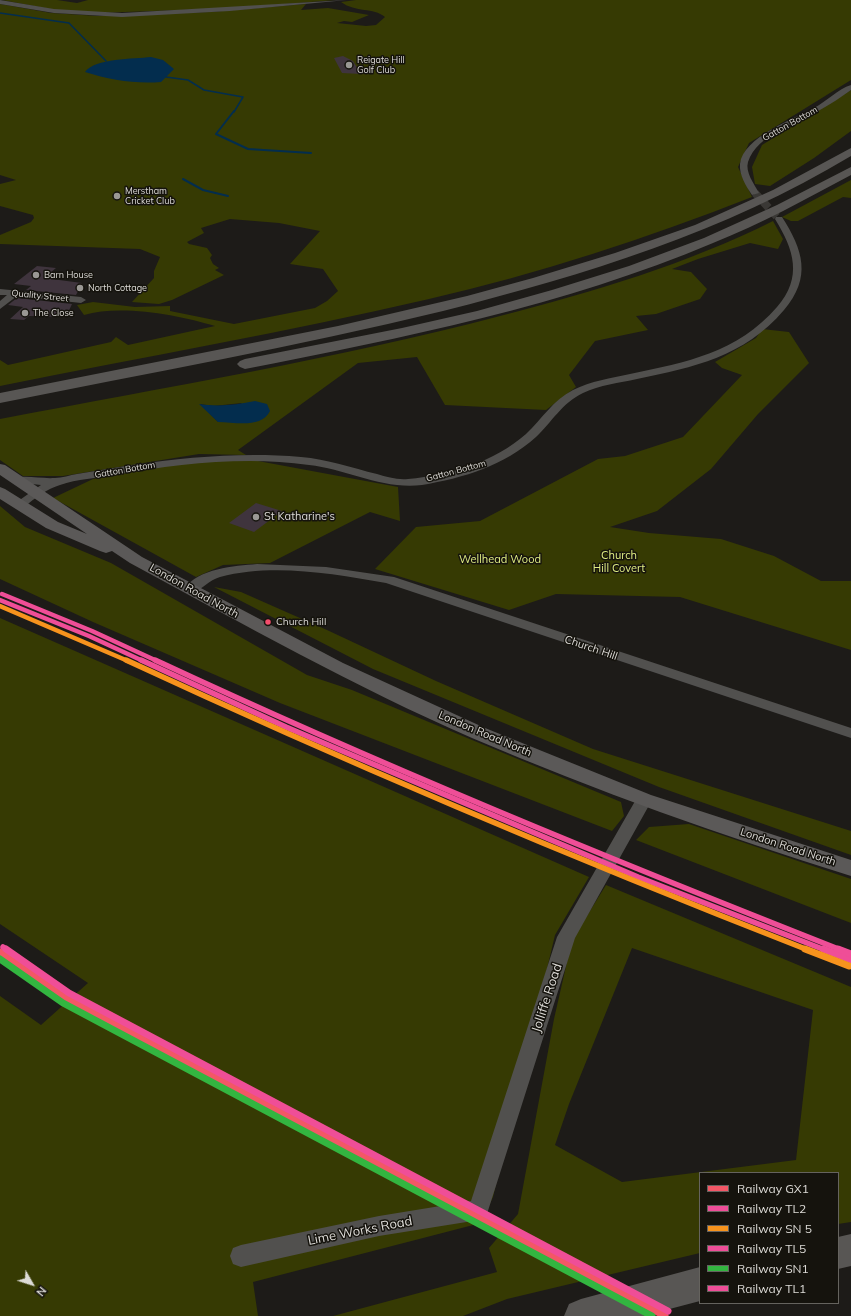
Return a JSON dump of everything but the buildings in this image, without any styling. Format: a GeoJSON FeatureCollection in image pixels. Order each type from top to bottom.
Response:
{"type":"FeatureCollection","features":[{"type":"Feature","properties":{"kind":"highway"},"geometry":{"type":"LineString","coordinates":[[0,398],[352,327],[464,301],[534,282],[627,254],[711,223],[783,190],[851,151]]}},
{"type":"Feature","properties":{"kind":"highway"},"geometry":{"type":"LineString","coordinates":[[0,411],[376,338],[475,315],[557,292],[643,265],[722,235],[798,200],[851,170]]}},
{"type":"Feature","properties":{"kind":"highway"},"geometry":{"type":"LineString","coordinates":[[839,1252],[851,1250]]}},
{"type":"Feature","properties":{"kind":"highway"},"geometry":{"type":"LineString","coordinates":[[582,1316],[699,1284]]}},
{"type":"Feature","properties":{"kind":"main road","name":"London Road North"},"geometry":{"type":"LineString","coordinates":[[6,473],[136,560],[358,677],[640,808],[851,868]]}},
{"type":"Feature","properties":{"kind":"main road","name":"London Road North"},"geometry":{"type":"LineString","coordinates":[[0,492],[52,526],[136,560]]}},
{"type":"Feature","properties":{"kind":"street"},"geometry":{"type":"LineString","coordinates":[[0,2],[54,11],[122,15],[230,10],[344,0]]}},
{"type":"Feature","properties":{"kind":"street","name":"Gatton Bottom"},"geometry":{"type":"LineString","coordinates":[[756,193],[748,181],[744,170],[746,156],[755,144],[770,133],[819,108],[851,87]]}},
{"type":"Feature","properties":{"kind":"street","name":"Gatton Bottom"},"geometry":{"type":"LineString","coordinates":[[41,495],[58,482],[167,463],[241,457],[309,462],[404,483],[436,478],[476,468],[493,461],[518,446],[537,430],[561,402],[574,393],[608,382],[706,359],[742,344],[762,329],[788,298],[798,279],[799,269],[796,250],[788,232],[779,219]]}},
{"type":"Feature","properties":{"kind":"street","name":"Quality Street"},"geometry":{"type":"LineString","coordinates":[[0,292],[81,300]]}},
{"type":"Feature","properties":{"kind":"street"},"geometry":{"type":"LineString","coordinates":[[0,306],[16,293]]}},
{"type":"Feature","properties":{"kind":"street"},"geometry":{"type":"LineString","coordinates":[[6,473],[58,482]]}},
{"type":"Feature","properties":{"kind":"street","name":"Gatton Bottom"},"geometry":{"type":"LineString","coordinates":[[20,504],[85,477]]}},
{"type":"Feature","properties":{"kind":"street","name":"Church Hill"},"geometry":{"type":"LineString","coordinates":[[191,590],[215,574],[235,570],[263,568],[350,573],[390,580],[851,733]]}},
{"type":"Feature","properties":{"kind":"street","name":"Jolliffe Road"},"geometry":{"type":"LineString","coordinates":[[479,1210],[566,937],[640,808]]}},
{"type":"Feature","properties":{"kind":"street","name":"Lime Works Road"},"geometry":{"type":"LineString","coordinates":[[241,1256],[379,1226],[479,1210]]}},
{"type":"Feature","properties":{"kind":"green space"},"geometry":{"type":"Polygon","coordinates":[[[2,0],[57,0],[77,3],[88,0],[335,0],[235,8],[97,13],[56,10],[2,0]]]}},
{"type":"Feature","properties":{"kind":"green space","name":"Reigate Hill Golf Club"},"geometry":{"type":"Polygon","coordinates":[[[356,0],[851,0],[851,80],[749,143],[738,167],[752,197],[673,227],[552,267],[429,299],[269,333],[0,386],[0,360],[8,365],[111,342],[116,337],[128,345],[215,326],[184,318],[150,312],[115,311],[84,315],[77,305],[93,302],[135,307],[170,306],[170,311],[234,324],[315,308],[327,301],[338,291],[323,269],[290,264],[320,231],[279,223],[230,219],[201,228],[204,233],[187,242],[189,244],[207,248],[212,255],[210,258],[213,264],[219,268],[215,270],[224,275],[172,300],[159,304],[132,302],[154,278],[154,271],[160,257],[140,249],[0,244],[0,235],[31,222],[34,218],[33,215],[0,206],[0,184],[16,180],[0,175],[0,4],[51,13],[97,16],[211,12],[306,4],[301,10],[328,8],[369,15],[352,22],[344,21],[337,23],[366,26],[376,25],[385,17],[375,12],[353,8],[341,2],[356,0]]]}},
{"type":"Feature","properties":{"kind":"green space"},"geometry":{"type":"Polygon","coordinates":[[[851,90],[851,131],[814,158],[770,186],[755,184],[752,167],[762,145],[851,90]]]}},
{"type":"Feature","properties":{"kind":"green space"},"geometry":{"type":"Polygon","coordinates":[[[851,180],[851,198],[843,197],[798,221],[791,221],[782,217],[851,180]]]}},
{"type":"Feature","properties":{"kind":"green space"},"geometry":{"type":"Polygon","coordinates":[[[773,221],[783,239],[778,249],[750,243],[698,259],[672,269],[691,272],[707,289],[700,299],[656,314],[636,316],[648,330],[595,341],[569,375],[576,387],[546,410],[445,405],[417,357],[358,363],[238,450],[246,455],[199,454],[63,476],[23,476],[0,460],[0,419],[251,372],[376,346],[438,331],[535,307],[605,287],[673,264],[773,221]],[[242,403],[213,406],[200,404],[218,422],[242,403]]]}},
{"type":"Feature","properties":{"kind":"green space","name":"Wellhead Wood"},"geometry":{"type":"Polygon","coordinates":[[[762,329],[789,332],[809,363],[758,414],[711,469],[657,511],[610,527],[649,533],[721,539],[774,556],[821,581],[851,581],[851,650],[680,597],[556,594],[509,610],[375,569],[416,527],[480,521],[598,459],[625,456],[683,437],[742,375],[722,368],[715,362],[756,338],[762,329]]]}},
{"type":"Feature","properties":{"kind":"green space"},"geometry":{"type":"Polygon","coordinates":[[[200,460],[258,461],[398,487],[400,521],[370,512],[270,563],[223,565],[196,577],[53,498],[93,479],[200,460]]]}},
{"type":"Feature","properties":{"kind":"green space"},"geometry":{"type":"Polygon","coordinates":[[[0,506],[25,527],[111,563],[307,675],[352,690],[621,802],[624,816],[612,831],[280,703],[93,622],[0,579],[0,506]]]}},
{"type":"Feature","properties":{"kind":"green space"},"geometry":{"type":"Polygon","coordinates":[[[214,587],[241,592],[436,681],[593,749],[851,831],[851,855],[659,787],[373,669],[214,587]]]}},
{"type":"Feature","properties":{"kind":"green space"},"geometry":{"type":"Polygon","coordinates":[[[0,618],[589,877],[555,935],[493,1197],[481,1223],[253,1282],[258,1316],[0,1316],[0,996],[41,1025],[88,983],[0,924],[0,618]]]}},
{"type":"Feature","properties":{"kind":"green space"},"geometry":{"type":"Polygon","coordinates":[[[689,824],[851,879],[851,923],[636,840],[649,827],[689,824]]]}},
{"type":"Feature","properties":{"kind":"green space"},"geometry":{"type":"Polygon","coordinates":[[[606,885],[851,987],[851,1222],[839,1224],[839,1172],[701,1172],[796,1160],[813,1010],[632,948],[569,1104],[555,1145],[622,1182],[699,1172],[699,1253],[507,1299],[463,1316],[333,1316],[497,1272],[489,1248],[518,1214],[554,1019],[572,940],[606,885]]]}},
{"type":"Feature","properties":{"kind":"water"},"geometry":{"type":"Polygon","coordinates":[[[151,57],[163,60],[174,69],[161,82],[123,81],[85,72],[90,67],[97,64],[115,60],[151,57]]]}},
{"type":"Feature","properties":{"kind":"water"},"geometry":{"type":"Polygon","coordinates":[[[255,401],[267,404],[270,411],[266,417],[247,423],[218,422],[199,404],[227,405],[255,401]]]}},
{"type":"Feature","properties":{"kind":"waterway"},"geometry":{"type":"LineString","coordinates":[[0,13],[69,23],[106,61]]}},
{"type":"Feature","properties":{"kind":"waterway"},"geometry":{"type":"LineString","coordinates":[[166,77],[188,80],[204,90],[243,97],[234,112]]}},
{"type":"Feature","properties":{"kind":"waterway"},"geometry":{"type":"LineString","coordinates":[[234,111],[216,134],[248,149],[311,153]]}},
{"type":"Feature","properties":{"kind":"waterway"},"geometry":{"type":"LineString","coordinates":[[183,179],[203,190],[228,196]]}},
{"type":"Feature","properties":{"kind":"tunnel"},"geometry":{"type":"LineString","coordinates":[[755,193],[779,219]]}},
{"type":"Feature","properties":{"kind":"rail line","name":"TL5"},"geometry":{"type":"LineString","coordinates":[[2,594],[92,631],[288,722],[640,871],[851,954]]}},
{"type":"Feature","properties":{"kind":"rail line","name":"TL2"},"geometry":{"type":"LineString","coordinates":[[0,600],[89,636],[286,727],[638,877],[851,960]]}},
{"type":"Feature","properties":{"kind":"rail line","name":"TL1"},"geometry":{"type":"LineString","coordinates":[[3,947],[69,993],[668,1311]]}},
{"type":"Feature","properties":{"kind":"rail line","name":"GX1"},"geometry":{"type":"LineString","coordinates":[[0,952],[66,998],[665,1316]]}},
{"type":"Feature","properties":{"kind":"rail line","name":"SN1"},"geometry":{"type":"LineString","coordinates":[[0,959],[63,1003],[652,1316]]}},
{"type":"Feature","properties":{"kind":"transit line"},"geometry":{"type":"LineString","coordinates":[[0,606],[87,642],[284,733],[636,883],[849,966]]}},
{"type":"Feature","properties":{"kind":"place","name":"Reigate Hill Golf Club"},"geometry":{"type":"Point","coordinates":[349,65]}},
{"type":"Feature","properties":{"kind":"place","name":"Merstham Cricket Club"},"geometry":{"type":"Point","coordinates":[117,196]}},
{"type":"Feature","properties":{"kind":"place","name":"Barn House"},"geometry":{"type":"Point","coordinates":[36,275]}},
{"type":"Feature","properties":{"kind":"place","name":"North Cottage"},"geometry":{"type":"Point","coordinates":[80,288]}},
{"type":"Feature","properties":{"kind":"place","name":"The Close"},"geometry":{"type":"Point","coordinates":[25,313]}},
{"type":"Feature","properties":{"kind":"place","name":"St Katharine's"},"geometry":{"type":"Point","coordinates":[256,517]}},
{"type":"Feature","properties":{"kind":"place","name":"Church Hill"},"geometry":{"type":"Point","coordinates":[268,622]}},
{"type":"Feature","properties":{"kind":"park label","name":"Church Hill Covert"},"geometry":{"type":"Point","coordinates":[619,562]}}]}
